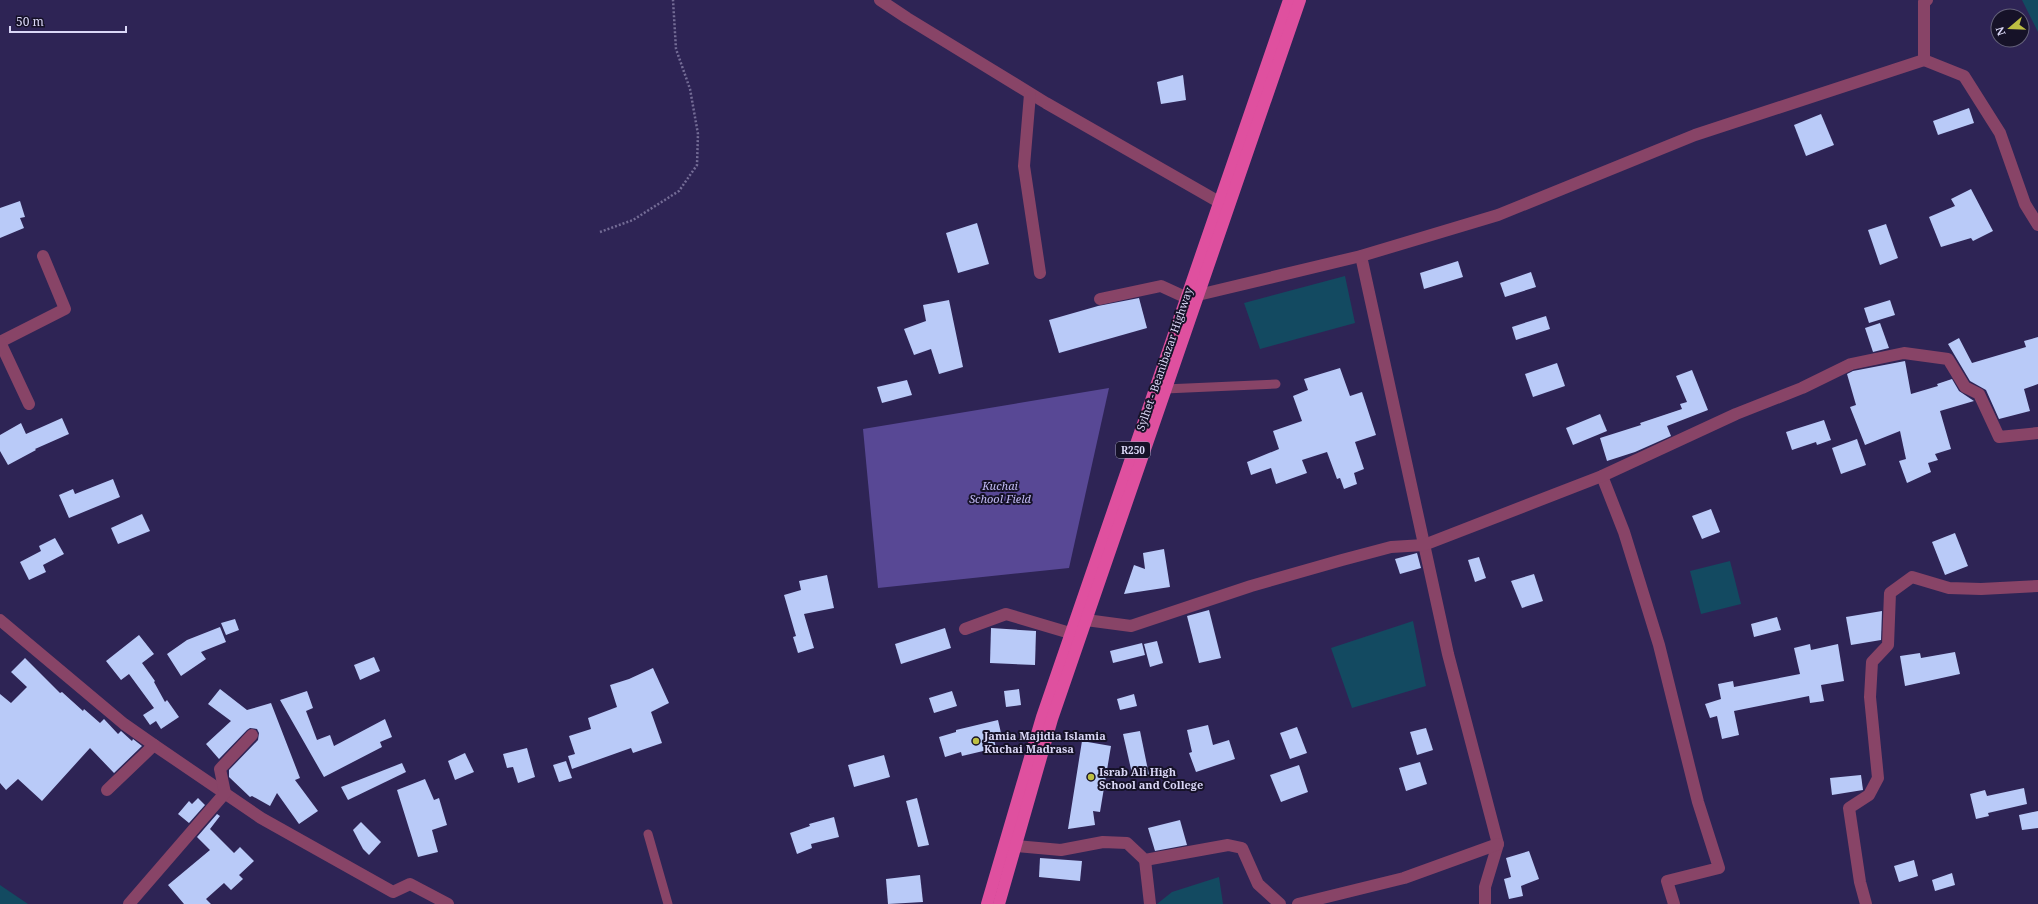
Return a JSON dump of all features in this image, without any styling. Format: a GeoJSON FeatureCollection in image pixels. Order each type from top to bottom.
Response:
{"type":"FeatureCollection","features":[{"type":"Feature","properties":{"kind":"main road","name":"Sylhet - Beanibazar Highway"},"geometry":{"type":"LineString","coordinates":[[987,904],[1042,717],[1070,633],[1289,0]]}},
{"type":"Feature","properties":{"kind":"main road","name":"Sylhet - Beanibazar Highway"},"geometry":{"type":"LineString","coordinates":[[999,904],[1052,720],[1300,0]]}},
{"type":"Feature","properties":{"kind":"street"},"geometry":{"type":"LineString","coordinates":[[880,0],[906,18],[1030,94],[1219,202]]}},
{"type":"Feature","properties":{"kind":"street"},"geometry":{"type":"LineString","coordinates":[[1924,60],[1924,2],[1927,0]]}},
{"type":"Feature","properties":{"kind":"street"},"geometry":{"type":"LineString","coordinates":[[1198,295],[1361,256],[1498,215],[1695,135],[1924,60],[1964,76],[2000,133],[2025,204],[2038,225]]}},
{"type":"Feature","properties":{"kind":"street"},"geometry":{"type":"LineString","coordinates":[[1030,94],[1024,166],[1040,272]]}},
{"type":"Feature","properties":{"kind":"street"},"geometry":{"type":"LineString","coordinates":[[29,404],[0,342],[65,309],[43,256]]}},
{"type":"Feature","properties":{"kind":"street"},"geometry":{"type":"LineString","coordinates":[[1361,256],[1448,654],[1498,844],[1485,887],[1486,904]]}},
{"type":"Feature","properties":{"kind":"street"},"geometry":{"type":"LineString","coordinates":[[1100,298],[1161,286],[1185,297]]}},
{"type":"Feature","properties":{"kind":"street"},"geometry":{"type":"LineString","coordinates":[[1086,620],[1131,626],[1251,586],[1334,562],[1390,547],[1424,545],[1602,476],[1736,414],[1802,388],[1850,364],[1904,353],[1948,359],[1965,387],[1979,394],[1999,437],[2038,433]]}},
{"type":"Feature","properties":{"kind":"street"},"geometry":{"type":"LineString","coordinates":[[1602,476],[1624,532],[1659,645],[1698,802],[1719,868],[1667,881],[1674,904]]}},
{"type":"Feature","properties":{"kind":"street"},"geometry":{"type":"LineString","coordinates":[[1866,904],[1860,882],[1849,808],[1869,795],[1878,778],[1870,698],[1872,662],[1888,645],[1890,593],[1912,577],[1949,588],[1981,589],[2038,586]]}},
{"type":"Feature","properties":{"kind":"street"},"geometry":{"type":"LineString","coordinates":[[965,629],[1006,614],[1070,633]]}},
{"type":"Feature","properties":{"kind":"street"},"geometry":{"type":"LineString","coordinates":[[0,620],[124,724],[261,818],[393,892],[410,884],[448,904]]}},
{"type":"Feature","properties":{"kind":"street"},"geometry":{"type":"LineString","coordinates":[[225,793],[220,769],[252,736]]}},
{"type":"Feature","properties":{"kind":"street"},"geometry":{"type":"LineString","coordinates":[[108,790],[154,745]]}},
{"type":"Feature","properties":{"kind":"street"},"geometry":{"type":"LineString","coordinates":[[129,904],[225,793]]}},
{"type":"Feature","properties":{"kind":"street"},"geometry":{"type":"LineString","coordinates":[[1016,846],[1061,850],[1103,842],[1127,843],[1145,860],[1150,904]]}},
{"type":"Feature","properties":{"kind":"street"},"geometry":{"type":"LineString","coordinates":[[1298,904],[1404,878],[1498,844]]}},
{"type":"Feature","properties":{"kind":"street"},"geometry":{"type":"LineString","coordinates":[[1145,860],[1228,845],[1242,848],[1258,884],[1280,904]]}},
{"type":"Feature","properties":{"kind":"lane"},"geometry":{"type":"LineString","coordinates":[[1165,389],[1276,384]]}},
{"type":"Feature","properties":{"kind":"lane"},"geometry":{"type":"LineString","coordinates":[[648,834],[668,904]]}},
{"type":"Feature","properties":{"kind":"path"},"geometry":{"type":"LineString","coordinates":[[600,232],[634,220],[679,191],[697,165],[698,134],[690,89],[676,49],[673,0]]}},
{"type":"Feature","properties":{"kind":"green space","name":"Kuchai School Field"},"geometry":{"type":"Polygon","coordinates":[[[1109,388],[1069,568],[878,588],[863,429],[1109,388]]]}},
{"type":"Feature","properties":{"kind":"water"},"geometry":{"type":"Polygon","coordinates":[[[2022,0],[2038,0],[2038,32],[2030,16],[2030,8],[2026,8],[2022,0]]]}},
{"type":"Feature","properties":{"kind":"water"},"geometry":{"type":"Polygon","coordinates":[[[1345,276],[1355,323],[1260,349],[1244,303],[1345,276]]]}},
{"type":"Feature","properties":{"kind":"water"},"geometry":{"type":"Polygon","coordinates":[[[1730,561],[1741,604],[1701,614],[1690,571],[1730,561]]]}},
{"type":"Feature","properties":{"kind":"water"},"geometry":{"type":"Polygon","coordinates":[[[1413,621],[1426,686],[1352,708],[1331,648],[1413,621]]]}},
{"type":"Feature","properties":{"kind":"water"},"geometry":{"type":"Polygon","coordinates":[[[1219,877],[1223,904],[1157,904],[1172,892],[1219,877]]]}},
{"type":"Feature","properties":{"kind":"water"},"geometry":{"type":"Polygon","coordinates":[[[0,885],[28,904],[0,904],[0,885]]]}},
{"type":"Feature","properties":{"kind":"building"},"geometry":{"type":"Polygon","coordinates":[[[1183,75],[1186,100],[1161,104],[1157,82],[1183,75]]]}},
{"type":"Feature","properties":{"kind":"building"},"geometry":{"type":"Polygon","coordinates":[[[1969,108],[1974,123],[1938,135],[1933,121],[1969,108]]]}},
{"type":"Feature","properties":{"kind":"building"},"geometry":{"type":"Polygon","coordinates":[[[1821,114],[1834,145],[1806,156],[1794,125],[1821,114]]]}},
{"type":"Feature","properties":{"kind":"building"},"geometry":{"type":"Polygon","coordinates":[[[1971,189],[1993,231],[1973,241],[1971,238],[1941,247],[1929,217],[1955,206],[1951,199],[1971,189]]]}},
{"type":"Feature","properties":{"kind":"building"},"geometry":{"type":"Polygon","coordinates":[[[20,201],[25,217],[20,218],[24,228],[0,238],[0,208],[20,201]]]}},
{"type":"Feature","properties":{"kind":"building"},"geometry":{"type":"Polygon","coordinates":[[[977,223],[989,264],[958,273],[946,233],[977,223]]]}},
{"type":"Feature","properties":{"kind":"building"},"geometry":{"type":"Polygon","coordinates":[[[1886,224],[1898,258],[1880,265],[1868,230],[1886,224]]]}},
{"type":"Feature","properties":{"kind":"building"},"geometry":{"type":"Polygon","coordinates":[[[1458,261],[1463,277],[1424,289],[1420,273],[1458,261]]]}},
{"type":"Feature","properties":{"kind":"building"},"geometry":{"type":"Polygon","coordinates":[[[1531,272],[1536,287],[1505,297],[1500,283],[1531,272]]]}},
{"type":"Feature","properties":{"kind":"building"},"geometry":{"type":"Polygon","coordinates":[[[1139,298],[1147,328],[1059,353],[1049,320],[1098,306],[1139,298]]]}},
{"type":"Feature","properties":{"kind":"building"},"geometry":{"type":"Polygon","coordinates":[[[949,300],[963,367],[939,374],[931,349],[914,355],[904,329],[926,321],[923,305],[949,300]]]}},
{"type":"Feature","properties":{"kind":"building"},"geometry":{"type":"Polygon","coordinates":[[[1890,300],[1895,315],[1869,323],[1864,308],[1890,300]]]}},
{"type":"Feature","properties":{"kind":"building"},"geometry":{"type":"Polygon","coordinates":[[[1546,316],[1550,329],[1516,340],[1512,327],[1546,316]]]}},
{"type":"Feature","properties":{"kind":"building"},"geometry":{"type":"Polygon","coordinates":[[[1880,323],[1889,348],[1873,352],[1865,328],[1880,323]]]}},
{"type":"Feature","properties":{"kind":"building"},"geometry":{"type":"Polygon","coordinates":[[[2038,337],[2038,384],[2024,389],[2030,411],[1999,419],[1986,390],[1970,381],[1948,344],[1959,338],[1972,363],[2026,347],[2024,341],[2038,337]]]}},
{"type":"Feature","properties":{"kind":"building"},"geometry":{"type":"Polygon","coordinates":[[[1905,361],[1911,394],[1938,386],[1937,384],[1952,379],[1959,391],[1974,401],[1940,411],[1951,449],[1935,454],[1938,460],[1928,463],[1931,472],[1907,483],[1899,461],[1906,459],[1900,431],[1865,445],[1850,407],[1856,405],[1847,374],[1853,371],[1905,361]]]}},
{"type":"Feature","properties":{"kind":"building"},"geometry":{"type":"Polygon","coordinates":[[[1557,363],[1565,386],[1533,397],[1525,374],[1557,363]]]}},
{"type":"Feature","properties":{"kind":"building"},"geometry":{"type":"Polygon","coordinates":[[[1340,368],[1350,396],[1362,392],[1376,435],[1355,442],[1364,469],[1354,473],[1357,484],[1344,489],[1340,478],[1337,479],[1327,452],[1302,460],[1307,473],[1276,484],[1271,468],[1251,475],[1247,462],[1279,449],[1273,431],[1302,421],[1293,396],[1308,390],[1304,379],[1340,368]]]}},
{"type":"Feature","properties":{"kind":"building"},"geometry":{"type":"Polygon","coordinates":[[[1692,370],[1708,410],[1667,426],[1671,436],[1635,452],[1607,461],[1600,438],[1641,425],[1640,423],[1682,409],[1680,404],[1687,402],[1676,376],[1692,370]]]}},
{"type":"Feature","properties":{"kind":"building"},"geometry":{"type":"Polygon","coordinates":[[[907,380],[912,395],[882,403],[877,387],[907,380]]]}},
{"type":"Feature","properties":{"kind":"building"},"geometry":{"type":"Polygon","coordinates":[[[1600,414],[1607,431],[1573,445],[1566,428],[1600,414]]]}},
{"type":"Feature","properties":{"kind":"building"},"geometry":{"type":"Polygon","coordinates":[[[62,418],[69,434],[35,449],[36,450],[8,465],[0,451],[0,435],[21,423],[26,434],[62,418]]]}},
{"type":"Feature","properties":{"kind":"building"},"geometry":{"type":"Polygon","coordinates":[[[1824,420],[1831,440],[1817,445],[1816,442],[1792,450],[1786,432],[1824,420]]]}},
{"type":"Feature","properties":{"kind":"building"},"geometry":{"type":"Polygon","coordinates":[[[1857,439],[1866,465],[1841,474],[1832,448],[1857,439]]]}},
{"type":"Feature","properties":{"kind":"building"},"geometry":{"type":"Polygon","coordinates":[[[113,479],[120,497],[69,518],[59,495],[73,489],[75,494],[113,479]]]}},
{"type":"Feature","properties":{"kind":"building"},"geometry":{"type":"Polygon","coordinates":[[[1711,509],[1720,532],[1702,539],[1692,516],[1711,509]]]}},
{"type":"Feature","properties":{"kind":"building"},"geometry":{"type":"Polygon","coordinates":[[[142,514],[150,531],[118,544],[111,528],[142,514]]]}},
{"type":"Feature","properties":{"kind":"building"},"geometry":{"type":"Polygon","coordinates":[[[1955,533],[1968,566],[1945,575],[1932,542],[1955,533]]]}},
{"type":"Feature","properties":{"kind":"building"},"geometry":{"type":"Polygon","coordinates":[[[55,538],[64,554],[43,565],[46,572],[29,580],[20,562],[41,551],[39,546],[55,538]]]}},
{"type":"Feature","properties":{"kind":"building"},"geometry":{"type":"Polygon","coordinates":[[[1164,549],[1170,587],[1124,594],[1134,565],[1145,569],[1143,553],[1164,549]]]}},
{"type":"Feature","properties":{"kind":"building"},"geometry":{"type":"Polygon","coordinates":[[[1417,553],[1421,568],[1400,574],[1395,559],[1417,553]]]}},
{"type":"Feature","properties":{"kind":"building"},"geometry":{"type":"Polygon","coordinates":[[[1479,557],[1486,578],[1475,582],[1468,560],[1479,557]]]}},
{"type":"Feature","properties":{"kind":"building"},"geometry":{"type":"Polygon","coordinates":[[[1534,574],[1543,601],[1522,608],[1511,581],[1534,574]]]}},
{"type":"Feature","properties":{"kind":"building"},"geometry":{"type":"Polygon","coordinates":[[[827,575],[834,608],[804,614],[814,648],[798,653],[793,637],[796,636],[784,595],[801,590],[799,581],[827,575]]]}},
{"type":"Feature","properties":{"kind":"building"},"geometry":{"type":"Polygon","coordinates":[[[1209,610],[1221,658],[1199,663],[1187,616],[1209,610]]]}},
{"type":"Feature","properties":{"kind":"building"},"geometry":{"type":"Polygon","coordinates":[[[1882,611],[1881,640],[1851,645],[1846,617],[1882,611]]]}},
{"type":"Feature","properties":{"kind":"building"},"geometry":{"type":"Polygon","coordinates":[[[1777,617],[1781,630],[1754,637],[1751,624],[1777,617]]]}},
{"type":"Feature","properties":{"kind":"building"},"geometry":{"type":"Polygon","coordinates":[[[235,619],[239,630],[226,635],[221,623],[235,619]]]}},
{"type":"Feature","properties":{"kind":"building"},"geometry":{"type":"Polygon","coordinates":[[[220,627],[226,642],[201,652],[206,659],[181,676],[167,654],[187,640],[220,627]]]}},
{"type":"Feature","properties":{"kind":"building"},"geometry":{"type":"Polygon","coordinates":[[[945,628],[951,648],[901,664],[895,644],[945,628]]]}},
{"type":"Feature","properties":{"kind":"building"},"geometry":{"type":"Polygon","coordinates":[[[991,628],[1036,631],[1035,665],[990,663],[991,628]]]}},
{"type":"Feature","properties":{"kind":"building"},"geometry":{"type":"Polygon","coordinates":[[[139,635],[154,654],[142,663],[155,681],[154,682],[165,702],[167,700],[179,717],[161,729],[156,721],[150,725],[143,715],[154,708],[129,674],[121,680],[106,661],[139,635]]]}},
{"type":"Feature","properties":{"kind":"building"},"geometry":{"type":"Polygon","coordinates":[[[1157,641],[1163,663],[1150,667],[1144,644],[1157,641]]]}},
{"type":"Feature","properties":{"kind":"building"},"geometry":{"type":"Polygon","coordinates":[[[1142,643],[1145,655],[1113,663],[1110,651],[1142,643]]]}},
{"type":"Feature","properties":{"kind":"building"},"geometry":{"type":"Polygon","coordinates":[[[1810,644],[1811,650],[1838,644],[1844,681],[1821,685],[1824,701],[1810,703],[1809,696],[1734,711],[1739,735],[1722,739],[1717,716],[1710,718],[1705,704],[1721,699],[1718,684],[1733,681],[1734,687],[1800,674],[1794,648],[1810,644]]]}},
{"type":"Feature","properties":{"kind":"building"},"geometry":{"type":"Polygon","coordinates":[[[1955,652],[1960,674],[1905,686],[1900,656],[1920,653],[1921,658],[1955,652]]]}},
{"type":"Feature","properties":{"kind":"building"},"geometry":{"type":"Polygon","coordinates":[[[374,657],[380,671],[360,680],[354,665],[374,657]]]}},
{"type":"Feature","properties":{"kind":"building"},"geometry":{"type":"Polygon","coordinates":[[[25,658],[60,693],[62,692],[83,711],[84,709],[100,723],[104,719],[118,734],[121,731],[132,741],[133,739],[142,746],[114,773],[90,748],[42,801],[18,779],[6,790],[0,783],[0,694],[11,703],[27,687],[11,672],[25,658]]]}},
{"type":"Feature","properties":{"kind":"building"},"geometry":{"type":"Polygon","coordinates":[[[653,668],[669,703],[651,712],[662,743],[633,753],[631,748],[572,769],[568,756],[575,754],[569,736],[591,729],[588,718],[617,707],[610,685],[629,679],[653,668]]]}},
{"type":"Feature","properties":{"kind":"building"},"geometry":{"type":"Polygon","coordinates":[[[220,689],[247,710],[271,703],[300,778],[295,780],[318,811],[299,824],[277,793],[270,806],[252,796],[250,797],[229,777],[229,770],[258,740],[259,733],[257,729],[250,728],[219,759],[206,744],[231,721],[208,704],[220,689]]]}},
{"type":"Feature","properties":{"kind":"building"},"geometry":{"type":"Polygon","coordinates":[[[1019,689],[1021,705],[1006,707],[1004,691],[1019,689]]]}},
{"type":"Feature","properties":{"kind":"building"},"geometry":{"type":"Polygon","coordinates":[[[307,691],[313,708],[306,711],[317,740],[330,735],[334,746],[385,719],[392,737],[380,742],[382,747],[324,777],[280,700],[307,691]]]}},
{"type":"Feature","properties":{"kind":"building"},"geometry":{"type":"Polygon","coordinates":[[[952,691],[957,706],[934,713],[929,698],[952,691]]]}},
{"type":"Feature","properties":{"kind":"building"},"geometry":{"type":"Polygon","coordinates":[[[1134,694],[1137,706],[1120,710],[1117,699],[1134,694]]]}},
{"type":"Feature","properties":{"kind":"building","name":"Jamia Majidia Islamia Kuchai Madrasa"},"geometry":{"type":"Polygon","coordinates":[[[998,720],[1001,733],[993,735],[996,748],[962,756],[961,752],[945,757],[939,737],[956,732],[956,730],[998,720]]]}},
{"type":"Feature","properties":{"kind":"building"},"geometry":{"type":"Polygon","coordinates":[[[1208,725],[1213,745],[1229,740],[1235,759],[1196,772],[1189,753],[1192,752],[1187,730],[1208,725]]]}},
{"type":"Feature","properties":{"kind":"building"},"geometry":{"type":"Polygon","coordinates":[[[1297,727],[1307,753],[1290,759],[1280,733],[1297,727]]]}},
{"type":"Feature","properties":{"kind":"building"},"geometry":{"type":"Polygon","coordinates":[[[1426,728],[1433,750],[1417,755],[1410,732],[1426,728]]]}},
{"type":"Feature","properties":{"kind":"building"},"geometry":{"type":"Polygon","coordinates":[[[1140,731],[1149,775],[1133,778],[1123,734],[1140,731]]]}},
{"type":"Feature","properties":{"kind":"building","name":"Israb Ali High School and College"},"geometry":{"type":"Polygon","coordinates":[[[1082,741],[1111,746],[1100,812],[1093,811],[1095,825],[1068,829],[1082,741]]]}},
{"type":"Feature","properties":{"kind":"building"},"geometry":{"type":"Polygon","coordinates":[[[527,748],[535,777],[518,783],[513,767],[507,768],[503,754],[527,748]]]}},
{"type":"Feature","properties":{"kind":"building"},"geometry":{"type":"Polygon","coordinates":[[[465,753],[474,772],[455,780],[448,761],[465,753]]]}},
{"type":"Feature","properties":{"kind":"building"},"geometry":{"type":"Polygon","coordinates":[[[884,755],[890,777],[854,787],[848,765],[884,755]]]}},
{"type":"Feature","properties":{"kind":"building"},"geometry":{"type":"Polygon","coordinates":[[[566,761],[572,778],[559,782],[553,765],[566,761]]]}},
{"type":"Feature","properties":{"kind":"building"},"geometry":{"type":"Polygon","coordinates":[[[1420,762],[1427,784],[1406,791],[1399,768],[1420,762]]]}},
{"type":"Feature","properties":{"kind":"building"},"geometry":{"type":"Polygon","coordinates":[[[402,763],[406,772],[348,800],[341,787],[402,763]]]}},
{"type":"Feature","properties":{"kind":"building"},"geometry":{"type":"Polygon","coordinates":[[[1299,765],[1308,792],[1281,802],[1270,775],[1299,765]]]}},
{"type":"Feature","properties":{"kind":"building"},"geometry":{"type":"Polygon","coordinates":[[[1861,775],[1863,790],[1832,795],[1830,778],[1861,775]]]}},
{"type":"Feature","properties":{"kind":"building"},"geometry":{"type":"Polygon","coordinates":[[[425,779],[434,800],[439,798],[447,825],[432,830],[438,852],[418,857],[397,790],[425,779]]]}},
{"type":"Feature","properties":{"kind":"building"},"geometry":{"type":"Polygon","coordinates":[[[2024,788],[2027,804],[1988,813],[1989,816],[1976,819],[1970,794],[1985,790],[1987,796],[2024,788]]]}},
{"type":"Feature","properties":{"kind":"building"},"geometry":{"type":"Polygon","coordinates":[[[198,798],[205,805],[189,823],[178,814],[189,801],[192,804],[198,798]]]}},
{"type":"Feature","properties":{"kind":"building"},"geometry":{"type":"Polygon","coordinates":[[[917,798],[929,845],[918,847],[906,801],[917,798]]]}},
{"type":"Feature","properties":{"kind":"building"},"geometry":{"type":"Polygon","coordinates":[[[2038,811],[2038,828],[2022,830],[2019,815],[2038,811]]]}},
{"type":"Feature","properties":{"kind":"building"},"geometry":{"type":"Polygon","coordinates":[[[217,814],[220,816],[210,829],[234,853],[240,847],[254,861],[239,875],[243,879],[231,890],[224,883],[206,899],[211,904],[184,904],[168,885],[210,850],[197,837],[217,814]]]}},
{"type":"Feature","properties":{"kind":"building"},"geometry":{"type":"Polygon","coordinates":[[[834,817],[839,837],[811,844],[812,848],[797,854],[790,833],[810,826],[809,824],[834,817]]]}},
{"type":"Feature","properties":{"kind":"building"},"geometry":{"type":"Polygon","coordinates":[[[1180,820],[1187,845],[1155,851],[1148,828],[1180,820]]]}},
{"type":"Feature","properties":{"kind":"building"},"geometry":{"type":"Polygon","coordinates":[[[361,822],[381,842],[369,855],[363,849],[353,830],[361,822]]]}},
{"type":"Feature","properties":{"kind":"building"},"geometry":{"type":"Polygon","coordinates":[[[1529,851],[1539,879],[1521,886],[1523,896],[1509,899],[1504,879],[1511,877],[1506,858],[1529,851]]]}},
{"type":"Feature","properties":{"kind":"building"},"geometry":{"type":"Polygon","coordinates":[[[1040,858],[1082,861],[1080,881],[1039,877],[1040,858]]]}},
{"type":"Feature","properties":{"kind":"building"},"geometry":{"type":"Polygon","coordinates":[[[1914,860],[1918,876],[1899,882],[1894,866],[1914,860]]]}},
{"type":"Feature","properties":{"kind":"building"},"geometry":{"type":"Polygon","coordinates":[[[1952,873],[1955,885],[1935,891],[1932,880],[1952,873]]]}},
{"type":"Feature","properties":{"kind":"building"},"geometry":{"type":"Polygon","coordinates":[[[920,875],[923,902],[888,904],[886,879],[920,875]]]}},
{"type":"Feature","properties":{"kind":"place","name":"Jamia Majidia Islamia Kuchai Madrasa"},"geometry":{"type":"Point","coordinates":[976,741]}},
{"type":"Feature","properties":{"kind":"place","name":"Israb Ali High School and College"},"geometry":{"type":"Point","coordinates":[1091,777]}}]}
